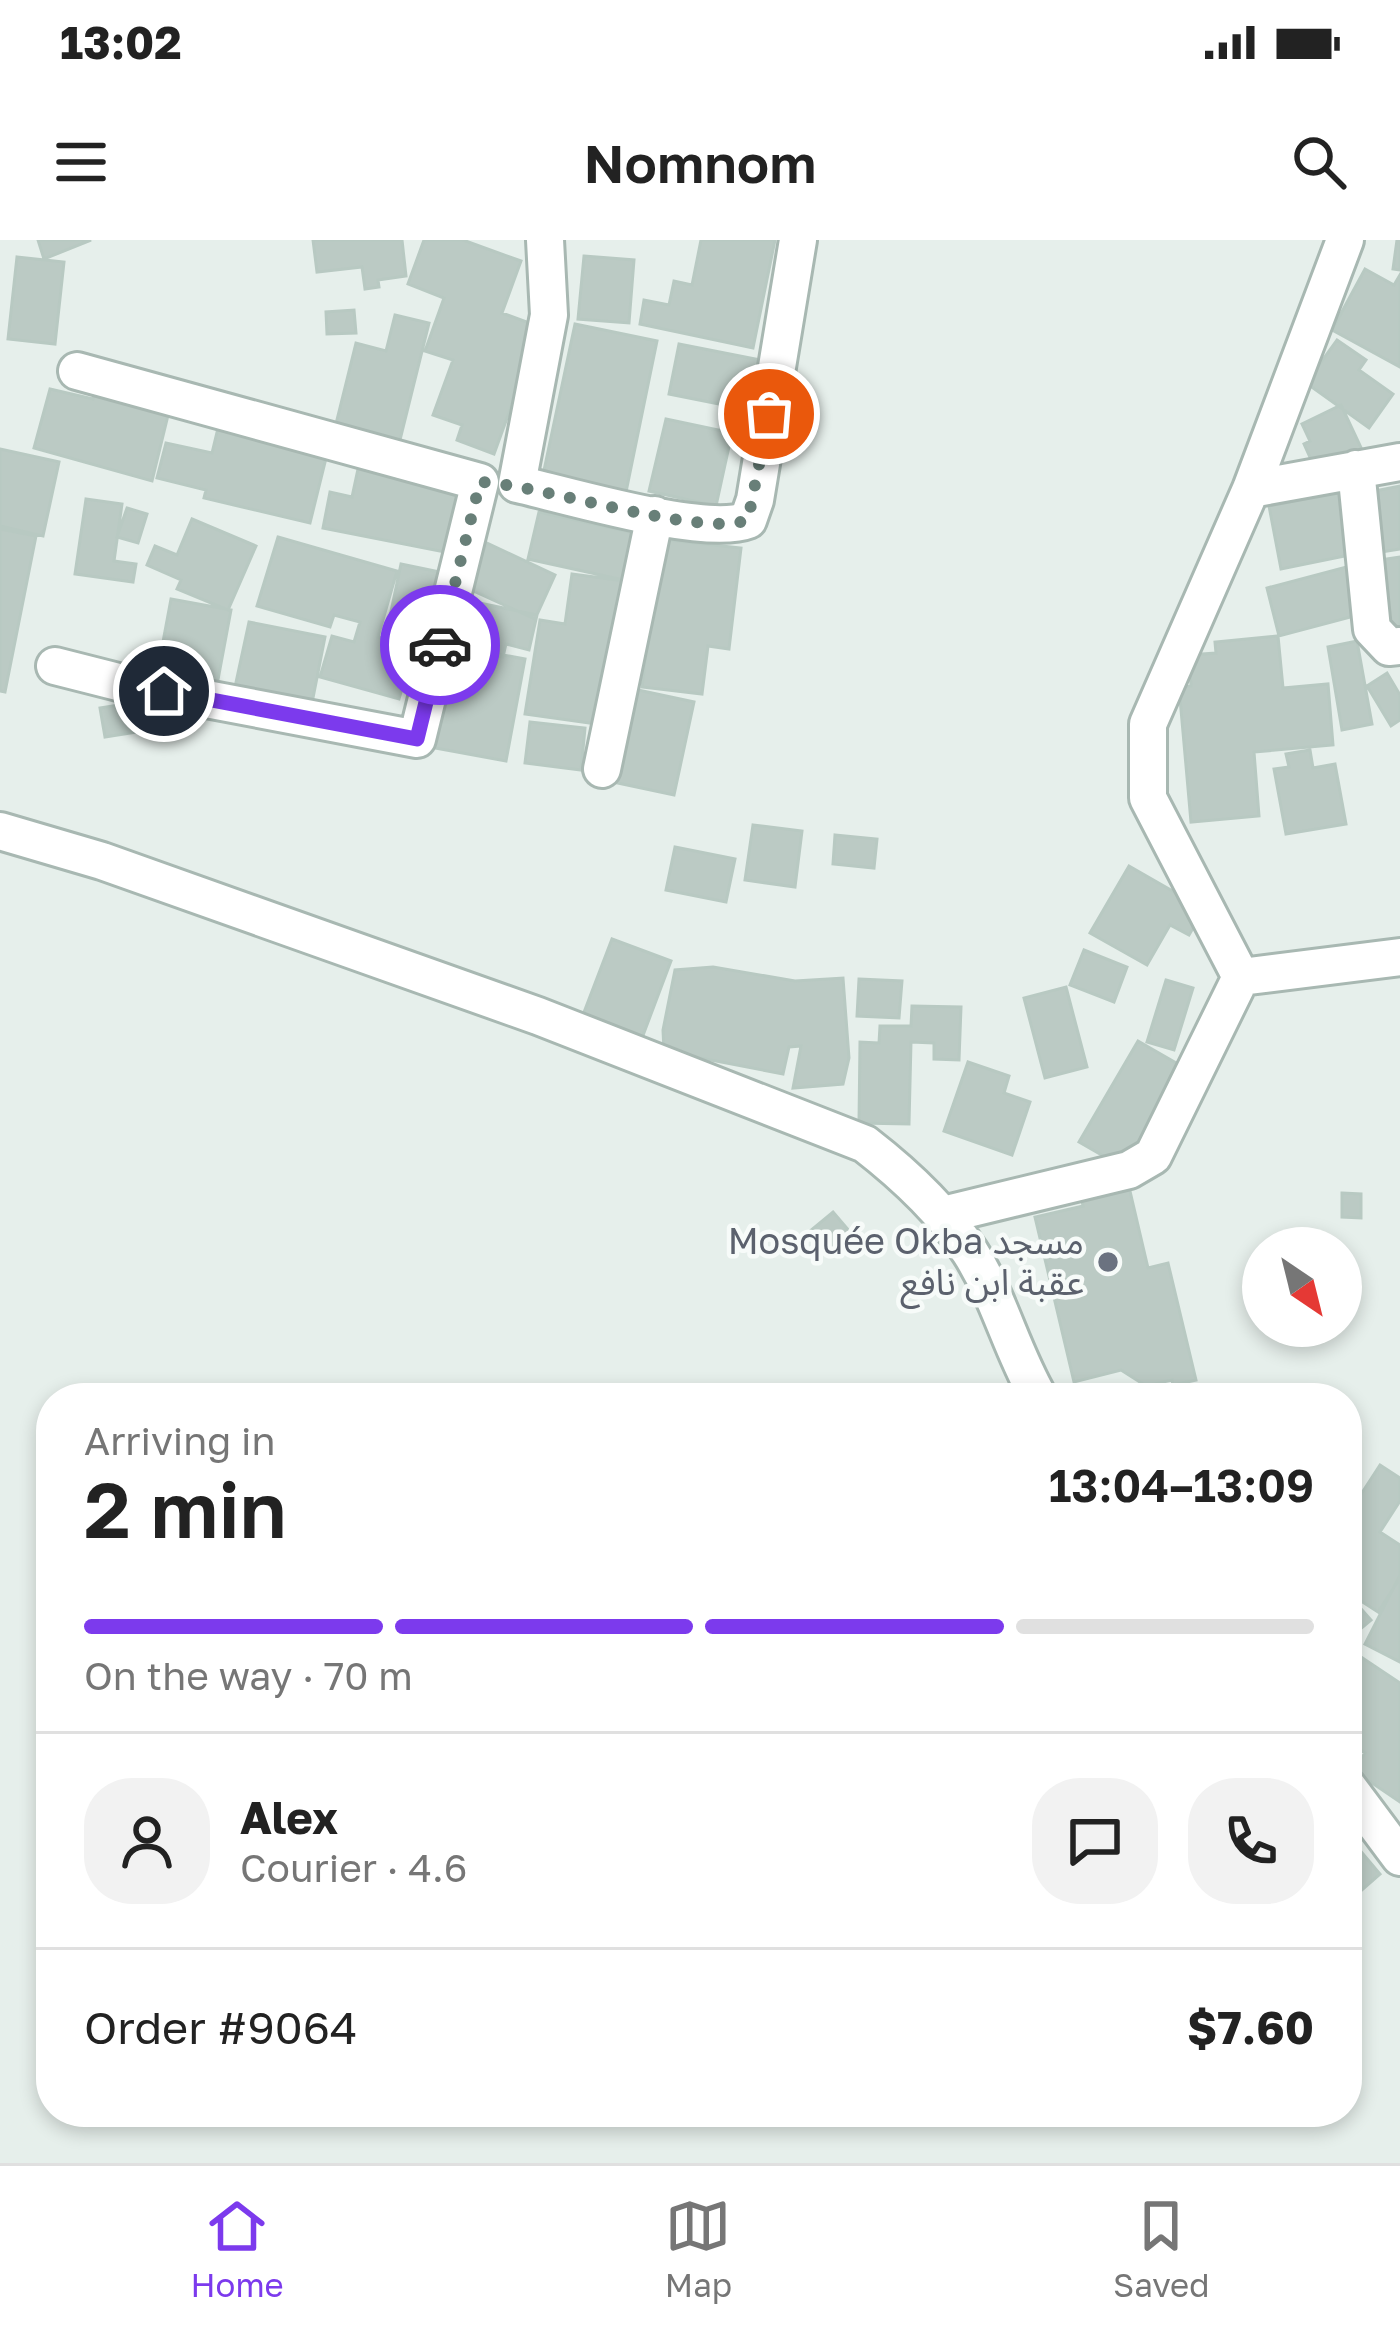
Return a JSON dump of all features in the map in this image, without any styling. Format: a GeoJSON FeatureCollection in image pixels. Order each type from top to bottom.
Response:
{"type":"FeatureCollection","features":[{"type":"Feature","properties":{"kind":"street"},"geometry":{"type":"LineString","coordinates":[[517,484],[549,315],[545,240]]}},
{"type":"Feature","properties":{"kind":"street"},"geometry":{"type":"LineString","coordinates":[[77,371],[480,482],[517,484],[655,515],[733,526],[748,520],[798,240]]}},
{"type":"Feature","properties":{"kind":"street"},"geometry":{"type":"LineString","coordinates":[[1241,977],[1148,798],[1148,724],[1251,489],[1345,240]]}},
{"type":"Feature","properties":{"kind":"street"},"geometry":{"type":"LineString","coordinates":[[1251,489],[1400,462]]}},
{"type":"Feature","properties":{"kind":"street"},"geometry":{"type":"LineString","coordinates":[[1356,470],[1372,629],[1389,647],[1400,646]]}},
{"type":"Feature","properties":{"kind":"street"},"geometry":{"type":"LineString","coordinates":[[55,666],[417,739],[480,482]]}},
{"type":"Feature","properties":{"kind":"street"},"geometry":{"type":"LineString","coordinates":[[602,769],[655,515]]}},
{"type":"Feature","properties":{"kind":"street"},"geometry":{"type":"LineString","coordinates":[[0,831],[124,868],[538,1016],[865,1144],[901,1171],[972,1254],[1032,1383]]}},
{"type":"Feature","properties":{"kind":"street"},"geometry":{"type":"LineString","coordinates":[[1241,977],[1400,957]]}},
{"type":"Feature","properties":{"kind":"street"},"geometry":{"type":"LineString","coordinates":[[943,1215],[1129,1170],[1153,1156],[1241,977]]}},
{"type":"Feature","properties":{"kind":"street"},"geometry":{"type":"LineString","coordinates":[[1362,1806],[1400,1857]]}},
{"type":"Feature","properties":{"kind":"building"},"geometry":{"type":"Polygon","coordinates":[[[38,240],[91,240],[44,259],[38,240]]]}},
{"type":"Feature","properties":{"kind":"building"},"geometry":{"type":"Polygon","coordinates":[[[313,240],[402,240],[406,276],[378,280],[379,287],[365,289],[362,267],[317,272],[313,240]]]}},
{"type":"Feature","properties":{"kind":"building"},"geometry":{"type":"Polygon","coordinates":[[[424,240],[463,240],[521,261],[502,313],[540,327],[494,454],[457,440],[462,425],[433,415],[453,360],[425,351],[444,298],[408,284],[424,240]]]}},
{"type":"Feature","properties":{"kind":"building"},"geometry":{"type":"Polygon","coordinates":[[[701,240],[775,240],[753,348],[640,324],[644,300],[669,305],[674,281],[692,285],[701,240]]]}},
{"type":"Feature","properties":{"kind":"building"},"geometry":{"type":"Polygon","coordinates":[[[1400,240],[1400,270],[1393,269],[1400,240]]]}},
{"type":"Feature","properties":{"kind":"building"},"geometry":{"type":"Polygon","coordinates":[[[584,256],[634,260],[629,323],[578,319],[584,256]]]}},
{"type":"Feature","properties":{"kind":"building"},"geometry":{"type":"Polygon","coordinates":[[[17,257],[64,262],[55,344],[8,339],[17,257]]]}},
{"type":"Feature","properties":{"kind":"building"},"geometry":{"type":"Polygon","coordinates":[[[1365,269],[1394,285],[1400,275],[1400,367],[1332,330],[1365,269]]]}},
{"type":"Feature","properties":{"kind":"building"},"geometry":{"type":"Polygon","coordinates":[[[354,310],[356,333],[327,334],[326,312],[354,310]]]}},
{"type":"Feature","properties":{"kind":"building"},"geometry":{"type":"Polygon","coordinates":[[[395,315],[429,323],[399,444],[335,428],[356,343],[386,351],[395,315]]]}},
{"type":"Feature","properties":{"kind":"building"},"geometry":{"type":"Polygon","coordinates":[[[575,324],[657,341],[626,492],[543,475],[575,324]]]}},
{"type":"Feature","properties":{"kind":"building"},"geometry":{"type":"Polygon","coordinates":[[[1337,340],[1366,360],[1359,370],[1393,394],[1369,428],[1306,383],[1337,340]]]}},
{"type":"Feature","properties":{"kind":"building"},"geometry":{"type":"Polygon","coordinates":[[[679,344],[760,360],[749,410],[669,394],[679,344]]]}},
{"type":"Feature","properties":{"kind":"building"},"geometry":{"type":"Polygon","coordinates":[[[50,389],[93,399],[96,389],[170,407],[152,481],[34,448],[50,389]]]}},
{"type":"Feature","properties":{"kind":"building"},"geometry":{"type":"Polygon","coordinates":[[[1341,405],[1364,454],[1318,475],[1304,444],[1310,441],[1302,424],[1341,405]]]}},
{"type":"Feature","properties":{"kind":"building"},"geometry":{"type":"Polygon","coordinates":[[[666,419],[732,433],[716,506],[649,491],[666,419]]]}},
{"type":"Feature","properties":{"kind":"building"},"geometry":{"type":"Polygon","coordinates":[[[219,424],[328,450],[310,523],[204,498],[206,490],[157,478],[166,443],[212,453],[219,424]]]}},
{"type":"Feature","properties":{"kind":"building"},"geometry":{"type":"Polygon","coordinates":[[[0,449],[59,462],[43,536],[0,526],[0,449]]]}},
{"type":"Feature","properties":{"kind":"building"},"geometry":{"type":"Polygon","coordinates":[[[358,469],[467,494],[455,554],[323,528],[330,492],[352,497],[358,469]]]}},
{"type":"Feature","properties":{"kind":"building"},"geometry":{"type":"Polygon","coordinates":[[[1400,486],[1400,549],[1381,552],[1370,492],[1400,486]]]}},
{"type":"Feature","properties":{"kind":"building"},"geometry":{"type":"Polygon","coordinates":[[[1346,490],[1359,553],[1281,569],[1269,506],[1346,490]]]}},
{"type":"Feature","properties":{"kind":"building"},"geometry":{"type":"Polygon","coordinates":[[[86,499],[122,504],[114,561],[136,564],[133,582],[75,574],[86,499]]]}},
{"type":"Feature","properties":{"kind":"building"},"geometry":{"type":"Polygon","coordinates":[[[127,508],[147,514],[138,543],[117,537],[127,508]]]}},
{"type":"Feature","properties":{"kind":"building"},"geometry":{"type":"Polygon","coordinates":[[[539,512],[639,534],[628,581],[528,559],[539,512]]]}},
{"type":"Feature","properties":{"kind":"building"},"geometry":{"type":"Polygon","coordinates":[[[192,519],[256,546],[228,610],[177,589],[181,580],[147,565],[155,546],[177,555],[192,519]]]}},
{"type":"Feature","properties":{"kind":"building"},"geometry":{"type":"Polygon","coordinates":[[[0,529],[36,536],[5,692],[0,691],[0,529]]]}},
{"type":"Feature","properties":{"kind":"building"},"geometry":{"type":"Polygon","coordinates":[[[278,537],[397,571],[378,637],[414,648],[399,699],[320,677],[332,636],[354,642],[360,622],[334,615],[330,627],[257,606],[278,537]]]}},
{"type":"Feature","properties":{"kind":"building"},"geometry":{"type":"Polygon","coordinates":[[[659,539],[741,548],[729,649],[708,646],[702,694],[642,687],[659,539]]]}},
{"type":"Feature","properties":{"kind":"building"},"geometry":{"type":"Polygon","coordinates":[[[487,543],[555,575],[535,619],[467,588],[487,543]]]}},
{"type":"Feature","properties":{"kind":"building"},"geometry":{"type":"Polygon","coordinates":[[[1400,557],[1400,633],[1385,636],[1373,561],[1400,557]]]}},
{"type":"Feature","properties":{"kind":"building"},"geometry":{"type":"Polygon","coordinates":[[[401,564],[449,574],[433,645],[386,635],[401,564]]]}},
{"type":"Feature","properties":{"kind":"building"},"geometry":{"type":"Polygon","coordinates":[[[1350,566],[1362,614],[1279,636],[1267,588],[1350,566]]]}},
{"type":"Feature","properties":{"kind":"building"},"geometry":{"type":"Polygon","coordinates":[[[572,574],[625,581],[604,725],[525,714],[540,620],[565,624],[572,574]]]}},
{"type":"Feature","properties":{"kind":"building"},"geometry":{"type":"Polygon","coordinates":[[[171,599],[231,610],[217,685],[157,674],[171,599]]]}},
{"type":"Feature","properties":{"kind":"building"},"geometry":{"type":"Polygon","coordinates":[[[465,600],[537,615],[529,650],[506,644],[503,657],[454,647],[465,600]]]}},
{"type":"Feature","properties":{"kind":"building"},"geometry":{"type":"Polygon","coordinates":[[[249,622],[325,637],[312,703],[235,687],[249,622]]]}},
{"type":"Feature","properties":{"kind":"building"},"geometry":{"type":"Polygon","coordinates":[[[1278,636],[1283,688],[1328,684],[1333,745],[1254,752],[1259,816],[1191,822],[1179,687],[1191,686],[1189,655],[1216,653],[1215,642],[1278,636]]]}},
{"type":"Feature","properties":{"kind":"building"},"geometry":{"type":"Polygon","coordinates":[[[1357,641],[1372,724],[1342,730],[1328,647],[1357,641]]]}},
{"type":"Feature","properties":{"kind":"building"},"geometry":{"type":"Polygon","coordinates":[[[449,645],[525,659],[506,761],[430,747],[449,645]]]}},
{"type":"Feature","properties":{"kind":"building"},"geometry":{"type":"Polygon","coordinates":[[[1387,673],[1400,695],[1400,720],[1391,726],[1367,686],[1387,673]]]}},
{"type":"Feature","properties":{"kind":"building"},"geometry":{"type":"Polygon","coordinates":[[[638,690],[694,702],[674,795],[618,783],[638,690]]]}},
{"type":"Feature","properties":{"kind":"building"},"geometry":{"type":"Polygon","coordinates":[[[138,702],[143,731],[105,737],[100,708],[138,702]]]}},
{"type":"Feature","properties":{"kind":"building"},"geometry":{"type":"Polygon","coordinates":[[[530,722],[585,728],[581,770],[525,763],[530,722]]]}},
{"type":"Feature","properties":{"kind":"building"},"geometry":{"type":"Polygon","coordinates":[[[1310,750],[1313,768],[1335,764],[1346,824],[1286,834],[1274,769],[1289,767],[1286,754],[1310,750]]]}},
{"type":"Feature","properties":{"kind":"building"},"geometry":{"type":"Polygon","coordinates":[[[753,825],[802,831],[795,887],[745,880],[753,825]]]}},
{"type":"Feature","properties":{"kind":"building"},"geometry":{"type":"Polygon","coordinates":[[[835,835],[877,839],[874,868],[833,864],[835,835]]]}},
{"type":"Feature","properties":{"kind":"building"},"geometry":{"type":"Polygon","coordinates":[[[675,847],[735,859],[726,902],[666,890],[675,847]]]}},
{"type":"Feature","properties":{"kind":"building"},"geometry":{"type":"Polygon","coordinates":[[[1129,866],[1204,909],[1189,935],[1170,925],[1147,965],[1090,933],[1129,866]]]}},
{"type":"Feature","properties":{"kind":"building"},"geometry":{"type":"Polygon","coordinates":[[[612,939],[671,961],[642,1038],[583,1015],[612,939]]]}},
{"type":"Feature","properties":{"kind":"building"},"geometry":{"type":"Polygon","coordinates":[[[1084,950],[1127,967],[1114,1002],[1070,985],[1084,950]]]}},
{"type":"Feature","properties":{"kind":"building"},"geometry":{"type":"Polygon","coordinates":[[[713,967],[795,981],[843,978],[849,1058],[843,1084],[793,1088],[801,1046],[789,1047],[783,1074],[664,1051],[663,1030],[675,970],[713,967]]]}},
{"type":"Feature","properties":{"kind":"building"},"geometry":{"type":"Polygon","coordinates":[[[859,979],[902,981],[899,1018],[857,1016],[859,979]]]}},
{"type":"Feature","properties":{"kind":"building"},"geometry":{"type":"Polygon","coordinates":[[[1166,980],[1193,988],[1174,1050],[1147,1042],[1166,980]]]}},
{"type":"Feature","properties":{"kind":"building"},"geometry":{"type":"Polygon","coordinates":[[[1066,987],[1087,1067],[1045,1078],[1024,998],[1066,987]]]}},
{"type":"Feature","properties":{"kind":"building"},"geometry":{"type":"Polygon","coordinates":[[[912,1006],[961,1007],[959,1060],[934,1059],[934,1043],[911,1042],[909,1124],[859,1123],[860,1042],[879,1043],[880,1026],[911,1026],[912,1006]]]}},
{"type":"Feature","properties":{"kind":"building"},"geometry":{"type":"Polygon","coordinates":[[[1138,1041],[1185,1068],[1126,1169],[1079,1142],[1138,1041]]]}},
{"type":"Feature","properties":{"kind":"building"},"geometry":{"type":"Polygon","coordinates":[[[968,1062],[1009,1076],[1004,1093],[1030,1102],[1012,1155],[944,1131],[968,1062]]]}},
{"type":"Feature","properties":{"kind":"building"},"geometry":{"type":"Polygon","coordinates":[[[1126,1174],[1148,1268],[1168,1263],[1196,1380],[1141,1383],[1121,1370],[1074,1382],[1035,1217],[1083,1206],[1079,1186],[1126,1174]]]}},
{"type":"Feature","properties":{"kind":"building"},"geometry":{"type":"Polygon","coordinates":[[[1342,1193],[1361,1194],[1361,1218],[1342,1217],[1342,1193]]]}},
{"type":"Feature","properties":{"kind":"building"},"geometry":{"type":"Polygon","coordinates":[[[833,1212],[851,1233],[828,1253],[809,1232],[833,1212]]]}},
{"type":"Feature","properties":{"kind":"building"},"geometry":{"type":"Polygon","coordinates":[[[1380,1465],[1400,1478],[1400,1501],[1380,1532],[1400,1545],[1400,1578],[1378,1612],[1362,1602],[1362,1493],[1380,1465]]]}},
{"type":"Feature","properties":{"kind":"building"},"geometry":{"type":"Polygon","coordinates":[[[1400,1577],[1400,1662],[1365,1644],[1400,1577]]]}},
{"type":"Feature","properties":{"kind":"building"},"geometry":{"type":"Polygon","coordinates":[[[1362,1658],[1400,1683],[1400,1802],[1362,1776],[1362,1658]]]}},
{"type":"Feature","properties":{"kind":"building"},"geometry":{"type":"Polygon","coordinates":[[[1362,1853],[1380,1874],[1362,1890],[1362,1853]]]}},
{"type":"Feature","properties":{"kind":"way so far"},"geometry":{"type":"LineString","coordinates":[[440,645],[480,482],[517,484],[655,515],[733,526],[748,520],[769,414]]}},
{"type":"Feature","properties":{"kind":"place","name":"Mosquée Okba مسجد عقبة ابن نافع"},"geometry":{"type":"Point","coordinates":[1108,1262]}},
{"type":"Feature","properties":{"kind":"route"},"geometry":{"type":"LineString","coordinates":[[164,691],[417,739],[440,645]]}}]}
